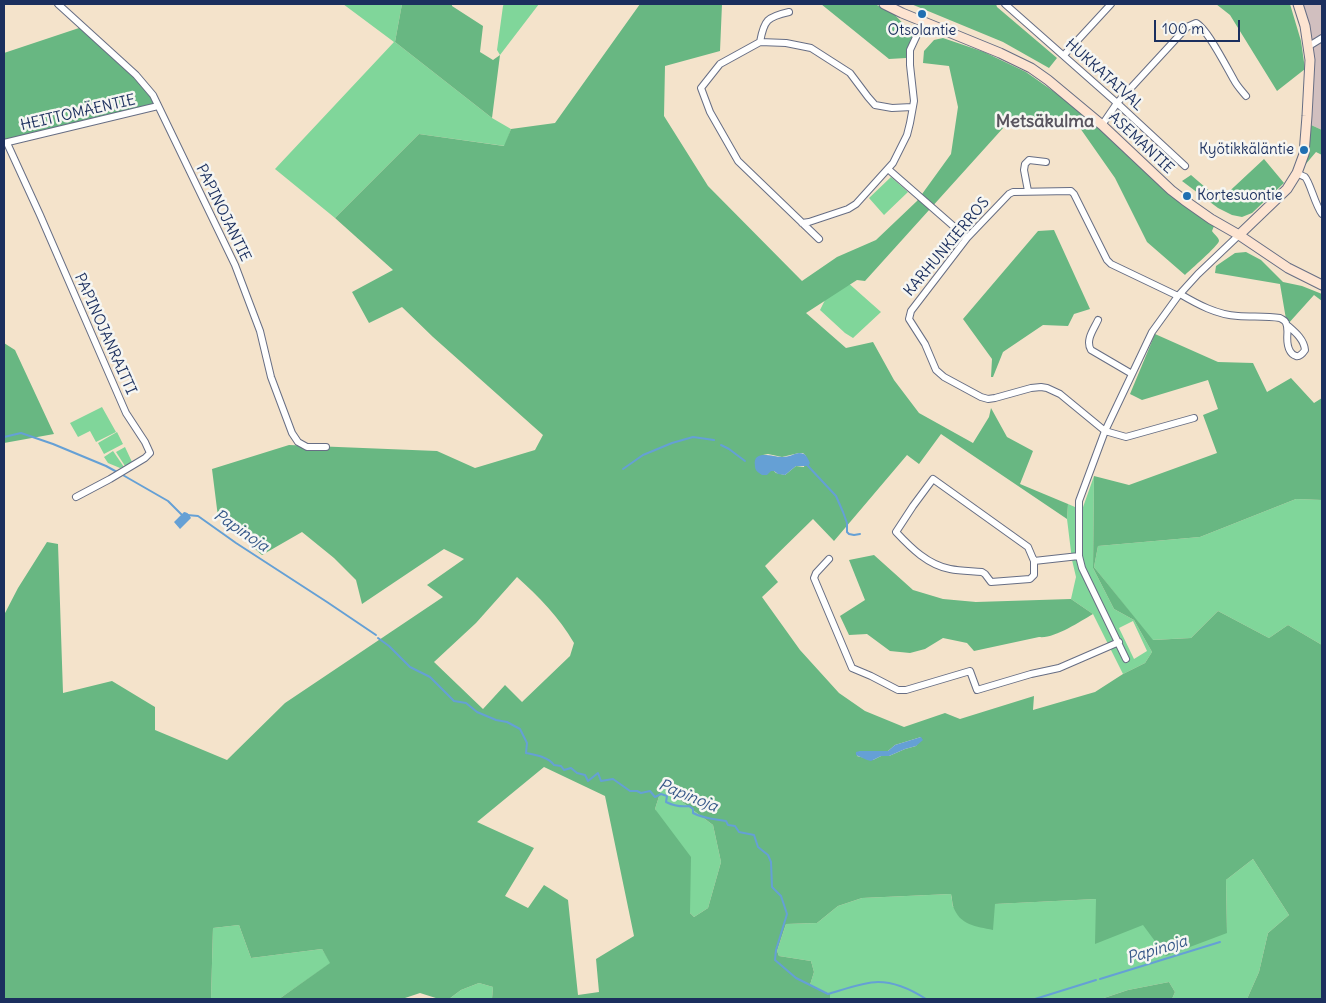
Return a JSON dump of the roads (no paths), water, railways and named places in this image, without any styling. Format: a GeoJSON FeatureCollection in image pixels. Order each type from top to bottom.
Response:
{"type":"FeatureCollection","features":[{"type":"Feature","properties":{"kind":"main road","name":"ASEMANTIE"},"geometry":{"type":"LineString","coordinates":[[884,4],[1031,68],[1102,125],[1171,190],[1211,219],[1239,235],[1288,268],[1322,285]]}},
{"type":"Feature","properties":{"kind":"main road"},"geometry":{"type":"LineString","coordinates":[[1239,235],[1287,189],[1302,164],[1305,147],[1310,67],[1309,46],[1298,4]]}},
{"type":"Feature","properties":{"kind":"street","name":"PAPINOJANTIE"},"geometry":{"type":"LineString","coordinates":[[58,4],[136,75],[153,95],[235,265],[260,332],[271,377],[292,433],[298,442],[307,447],[326,447]]}},
{"type":"Feature","properties":{"kind":"street","name":"HUKKATAIVAL"},"geometry":{"type":"LineString","coordinates":[[1005,4],[1117,102],[1185,166]]}},
{"type":"Feature","properties":{"kind":"street"},"geometry":{"type":"LineString","coordinates":[[1064,55],[1111,4]]}},
{"type":"Feature","properties":{"kind":"street"},"geometry":{"type":"LineString","coordinates":[[760,42],[766,21],[776,15],[789,12]]}},
{"type":"Feature","properties":{"kind":"street"},"geometry":{"type":"LineString","coordinates":[[802,223],[848,209],[856,204],[893,163],[907,135],[910,123],[914,101],[910,50],[923,22]]}},
{"type":"Feature","properties":{"kind":"street"},"geometry":{"type":"LineString","coordinates":[[1102,125],[1117,102],[1188,28],[1196,23],[1200,24],[1226,64],[1235,82],[1246,96]]}},
{"type":"Feature","properties":{"kind":"street"},"geometry":{"type":"LineString","coordinates":[[1309,46],[1322,38]]}},
{"type":"Feature","properties":{"kind":"street"},"geometry":{"type":"LineString","coordinates":[[819,240],[738,161],[710,112],[700,88],[720,64],[760,42],[786,43],[811,48],[850,73],[875,105],[892,108],[912,107]]}},
{"type":"Feature","properties":{"kind":"street","name":"HEITTOMÄENTIE"},"geometry":{"type":"LineString","coordinates":[[5,143],[158,106]]}},
{"type":"Feature","properties":{"kind":"street","name":"PAPINOJANRAITTI"},"geometry":{"type":"LineString","coordinates":[[5,143],[40,215],[126,413],[150,453],[145,458],[76,498]]}},
{"type":"Feature","properties":{"kind":"street"},"geometry":{"type":"LineString","coordinates":[[1028,191],[1024,170],[1025,164],[1029,160],[1046,162]]}},
{"type":"Feature","properties":{"kind":"street"},"geometry":{"type":"LineString","coordinates":[[888,170],[967,238]]}},
{"type":"Feature","properties":{"kind":"street"},"geometry":{"type":"LineString","coordinates":[[1298,173],[1308,182],[1316,205],[1322,214]]}},
{"type":"Feature","properties":{"kind":"street","name":"KARHUNKIERROS"},"geometry":{"type":"LineString","coordinates":[[1105,431],[1060,394],[1048,388],[1031,388],[988,399],[944,377],[936,370],[925,344],[910,319],[911,311],[967,238],[1009,194],[1028,191],[1071,191],[1107,260],[1111,264],[1179,295]]}},
{"type":"Feature","properties":{"kind":"street"},"geometry":{"type":"LineString","coordinates":[[1126,659],[1082,568],[1079,556],[1079,501],[1105,431],[1152,332],[1179,295],[1239,235]]}},
{"type":"Feature","properties":{"kind":"street"},"geometry":{"type":"LineString","coordinates":[[1179,295],[1214,311],[1235,316],[1280,318],[1299,336],[1305,346],[1305,350],[1298,356],[1292,354],[1286,343],[1287,325]]}},
{"type":"Feature","properties":{"kind":"street"},"geometry":{"type":"LineString","coordinates":[[1098,320],[1088,341],[1088,346],[1091,350],[1132,374]]}},
{"type":"Feature","properties":{"kind":"street"},"geometry":{"type":"LineString","coordinates":[[1105,431],[1126,438],[1194,418]]}},
{"type":"Feature","properties":{"kind":"street"},"geometry":{"type":"LineString","coordinates":[[933,479],[1028,547],[1034,560],[1034,575],[1030,579],[991,582],[982,572],[938,566],[917,552],[896,532],[933,479]]}},
{"type":"Feature","properties":{"kind":"street"},"geometry":{"type":"LineString","coordinates":[[1034,560],[1079,556]]}},
{"type":"Feature","properties":{"kind":"street"},"geometry":{"type":"LineString","coordinates":[[829,559],[816,573],[814,578],[852,668],[898,690],[906,690],[970,671],[977,690],[1059,668],[1119,642]]}},
{"type":"Feature","properties":{"kind":"water"},"geometry":{"type":"Polygon","coordinates":[[[799,453],[807,457],[810,463],[808,466],[796,466],[785,475],[771,471],[767,475],[762,475],[756,469],[755,460],[757,457],[765,455],[785,457],[799,453]]]}},
{"type":"Feature","properties":{"kind":"water"},"geometry":{"type":"Polygon","coordinates":[[[184,512],[188,513],[191,518],[180,529],[174,522],[184,512]]]}},
{"type":"Feature","properties":{"kind":"water"},"geometry":{"type":"Polygon","coordinates":[[[921,737],[923,740],[916,746],[889,756],[881,756],[871,761],[856,755],[856,752],[860,751],[888,751],[895,745],[921,737]]]}},
{"type":"Feature","properties":{"kind":"waterway","name":"Papinoja"},"geometry":{"type":"LineString","coordinates":[[4,437],[21,433],[53,444],[117,472]]}},
{"type":"Feature","properties":{"kind":"waterway"},"geometry":{"type":"LineString","coordinates":[[623,469],[643,455],[672,443],[693,437],[714,440]]}},
{"type":"Feature","properties":{"kind":"waterway"},"geometry":{"type":"LineString","coordinates":[[721,445],[745,461]]}},
{"type":"Feature","properties":{"kind":"waterway"},"geometry":{"type":"LineString","coordinates":[[808,466],[836,496],[847,523],[847,532],[854,535],[860,534]]}},
{"type":"Feature","properties":{"kind":"waterway","name":"Papinoja"},"geometry":{"type":"LineString","coordinates":[[121,474],[168,501],[182,515]]}},
{"type":"Feature","properties":{"kind":"waterway","name":"Papinoja"},"geometry":{"type":"LineString","coordinates":[[187,515],[198,516],[376,635]]}},
{"type":"Feature","properties":{"kind":"waterway","name":"Papinoja"},"geometry":{"type":"LineString","coordinates":[[378,638],[410,667],[430,677],[454,701],[466,703],[477,712],[496,720],[507,722],[520,729],[527,743],[526,753],[545,758],[554,765],[561,766],[564,770],[571,768],[577,773],[585,775],[588,781],[598,773],[601,781],[613,779],[630,791],[641,793],[650,791],[655,797],[661,794],[667,796],[666,802],[678,806],[689,806],[693,809],[693,813],[697,815],[726,821],[728,825],[735,826],[739,832],[754,835],[758,847],[768,855],[771,862],[772,887],[781,896],[787,914],[776,950],[775,960],[796,978],[828,994],[878,982],[904,987],[926,999]]}},
{"type":"Feature","properties":{"kind":"waterway","name":"Papinoja"},"geometry":{"type":"LineString","coordinates":[[1100,979],[1220,942]]}},
{"type":"Feature","properties":{"kind":"waterway","name":"Papinoja"},"geometry":{"type":"LineString","coordinates":[[1035,999],[1096,980]]}},
{"type":"Feature","properties":{"kind":"place","name":"Otsolantie"},"geometry":{"type":"Point","coordinates":[922,14]}},
{"type":"Feature","properties":{"kind":"place","name":"Kyötikkäläntie"},"geometry":{"type":"Point","coordinates":[1304,150]}},
{"type":"Feature","properties":{"kind":"place","name":"Kortesuontie"},"geometry":{"type":"Point","coordinates":[1187,196]}},
{"type":"Feature","properties":{"kind":"district","name":"Metsäkulma"},"geometry":{"type":"Point","coordinates":[1045,122]}}]}
